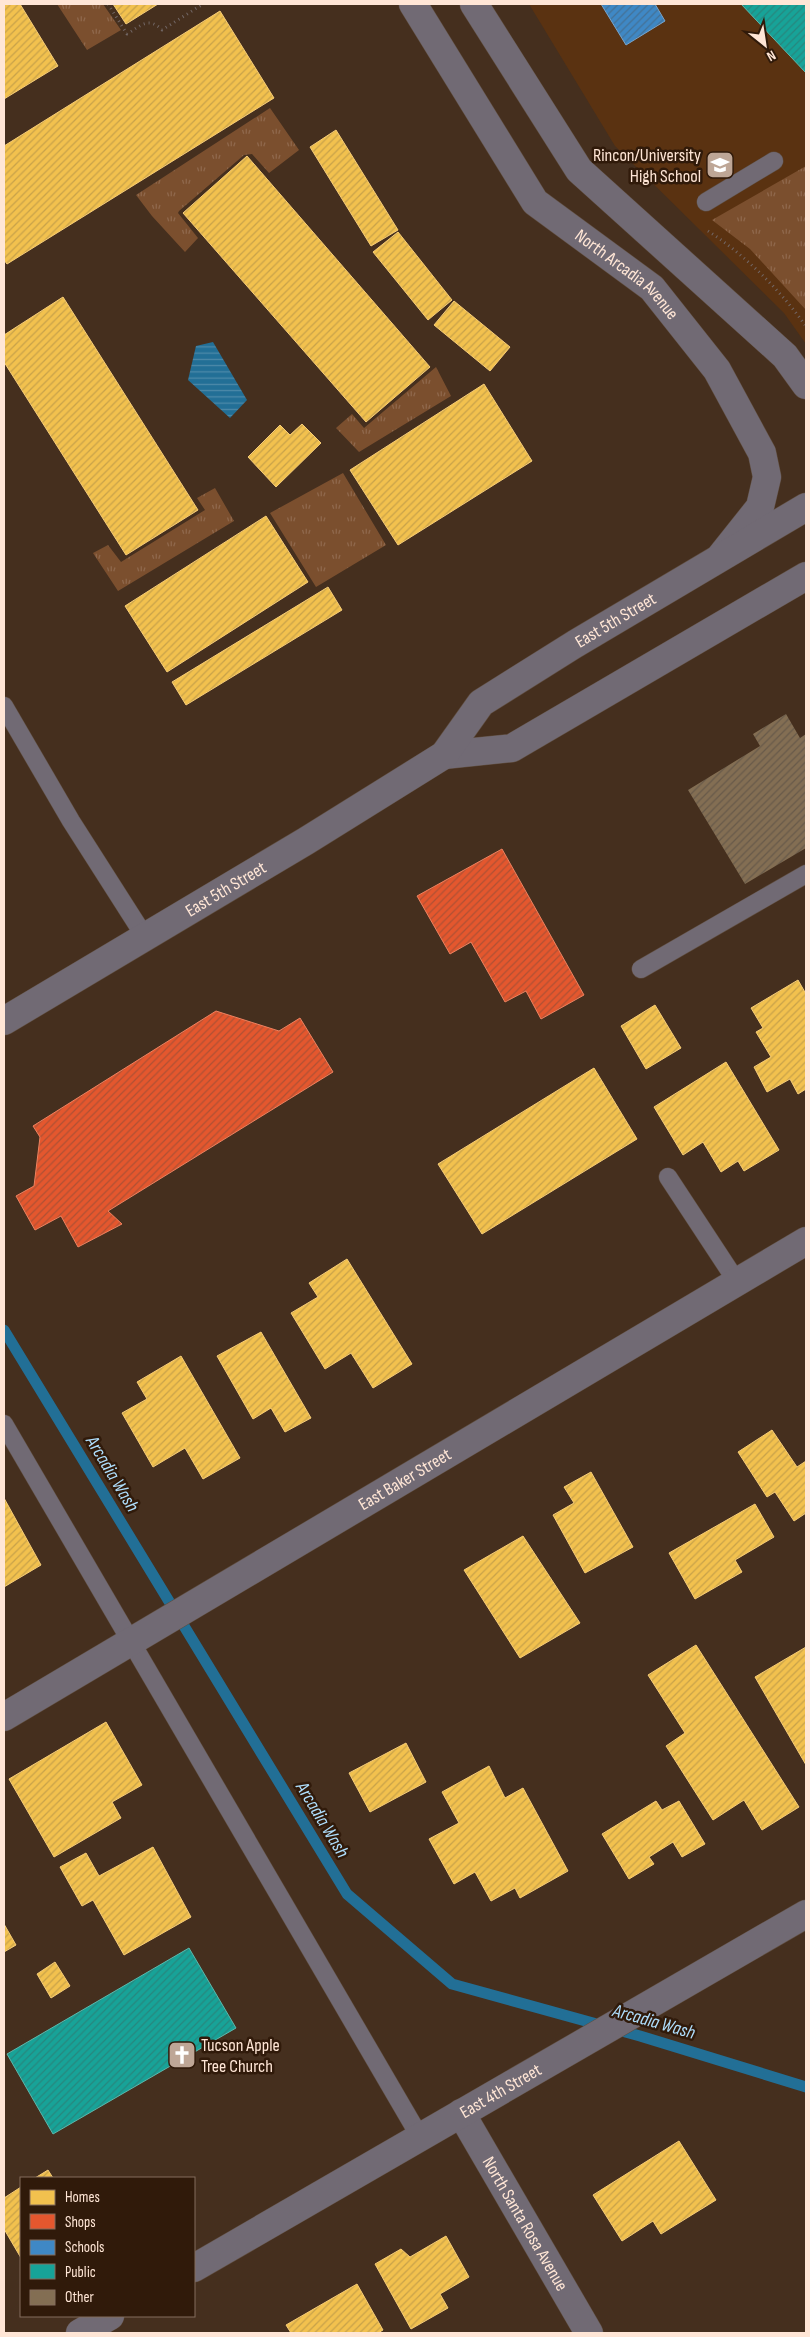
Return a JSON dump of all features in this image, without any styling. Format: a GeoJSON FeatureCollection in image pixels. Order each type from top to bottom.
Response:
{"type":"FeatureCollection","features":[{"type":"Feature","properties":{"kind":"street","name":"North Arcadia Avenue"},"geometry":{"type":"LineString","coordinates":[[413,4],[536,202],[652,288],[717,370],[762,453],[768,477],[760,508],[718,560]]}},
{"type":"Feature","properties":{"kind":"street"},"geometry":{"type":"LineString","coordinates":[[474,4],[579,170],[785,356],[806,385]]}},
{"type":"Feature","properties":{"kind":"street","name":"East 5th Street"},"geometry":{"type":"LineString","coordinates":[[4,1021],[306,841],[444,755],[481,703],[806,507]]}},
{"type":"Feature","properties":{"kind":"street","name":"East 5th Street"},"geometry":{"type":"LineString","coordinates":[[444,755],[512,748],[806,576]]}},
{"type":"Feature","properties":{"kind":"street","name":"East Baker Street"},"geometry":{"type":"LineString","coordinates":[[4,1717],[806,1241]]}},
{"type":"Feature","properties":{"kind":"street","name":"East 4th Street"},"geometry":{"type":"LineString","coordinates":[[195,2267],[806,1914]]}},
{"type":"Feature","properties":{"kind":"street","name":"North Santa Rosa Avenue"},"geometry":{"type":"LineString","coordinates":[[461,2113],[590,2333]]}},
{"type":"Feature","properties":{"kind":"street"},"geometry":{"type":"LineString","coordinates":[[80,2333],[108,2317]]}},
{"type":"Feature","properties":{"kind":"lane"},"geometry":{"type":"LineString","coordinates":[[706,202],[774,161]]}},
{"type":"Feature","properties":{"kind":"lane"},"geometry":{"type":"LineString","coordinates":[[4,706],[71,821],[145,937]]}},
{"type":"Feature","properties":{"kind":"lane"},"geometry":{"type":"LineString","coordinates":[[641,970],[806,874]]}},
{"type":"Feature","properties":{"kind":"lane"},"geometry":{"type":"LineString","coordinates":[[668,1177],[737,1282]]}},
{"type":"Feature","properties":{"kind":"lane"},"geometry":{"type":"LineString","coordinates":[[4,1424],[420,2137]]}},
{"type":"Feature","properties":{"kind":"path"},"geometry":{"type":"LineString","coordinates":[[108,4],[127,34],[148,22],[155,23],[162,30],[203,4]]}},
{"type":"Feature","properties":{"kind":"path"},"geometry":{"type":"LineString","coordinates":[[703,228],[725,242],[788,301],[806,327]]}},
{"type":"Feature","properties":{"kind":"shaded area","name":"Rincon/University High School"},"geometry":{"type":"Polygon","coordinates":[[[529,4],[806,4],[806,344],[784,313],[615,146],[529,4]]]}},
{"type":"Feature","properties":{"kind":"green space"},"geometry":{"type":"Polygon","coordinates":[[[57,4],[103,4],[121,30],[87,50],[57,4]]]}},
{"type":"Feature","properties":{"kind":"green space"},"geometry":{"type":"Polygon","coordinates":[[[270,108],[299,150],[269,173],[252,154],[244,155],[179,211],[178,213],[198,238],[185,252],[152,216],[136,195],[270,108]]]}},
{"type":"Feature","properties":{"kind":"green space"},"geometry":{"type":"Polygon","coordinates":[[[806,166],[806,310],[750,249],[712,220],[806,166]]]}},
{"type":"Feature","properties":{"kind":"green space"},"geometry":{"type":"Polygon","coordinates":[[[436,367],[451,396],[359,452],[336,428],[352,414],[364,428],[436,367]]]}},
{"type":"Feature","properties":{"kind":"green space"},"geometry":{"type":"Polygon","coordinates":[[[343,473],[386,545],[316,587],[270,513],[343,473]]]}},
{"type":"Feature","properties":{"kind":"green space"},"geometry":{"type":"Polygon","coordinates":[[[215,488],[234,521],[118,591],[93,553],[108,545],[121,562],[205,510],[197,498],[215,488]]]}},
{"type":"Feature","properties":{"kind":"water"},"geometry":{"type":"Polygon","coordinates":[[[213,342],[247,400],[230,418],[188,380],[196,346],[213,342]]]}},
{"type":"Feature","properties":{"kind":"building: Homes"},"geometry":{"type":"Polygon","coordinates":[[[4,4],[20,4],[58,66],[4,99],[4,4]]]}},
{"type":"Feature","properties":{"kind":"building: Homes"},"geometry":{"type":"Polygon","coordinates":[[[113,4],[158,4],[126,24],[113,4]]]}},
{"type":"Feature","properties":{"kind":"building: Homes"},"geometry":{"type":"Polygon","coordinates":[[[220,11],[274,98],[7,264],[4,260],[4,146],[220,11]]]}},
{"type":"Feature","properties":{"kind":"building: Homes"},"geometry":{"type":"Polygon","coordinates":[[[336,130],[398,230],[371,246],[310,147],[336,130]]]}},
{"type":"Feature","properties":{"kind":"building: Homes"},"geometry":{"type":"Polygon","coordinates":[[[247,156],[430,367],[366,422],[183,213],[247,156]]]}},
{"type":"Feature","properties":{"kind":"building: Homes"},"geometry":{"type":"Polygon","coordinates":[[[398,232],[452,300],[428,320],[373,252],[398,232]]]}},
{"type":"Feature","properties":{"kind":"building: Homes"},"geometry":{"type":"Polygon","coordinates":[[[63,297],[198,510],[126,555],[4,362],[4,335],[63,297]]]}},
{"type":"Feature","properties":{"kind":"building: Homes"},"geometry":{"type":"Polygon","coordinates":[[[454,301],[510,347],[490,371],[434,325],[454,301]]]}},
{"type":"Feature","properties":{"kind":"building: Homes"},"geometry":{"type":"Polygon","coordinates":[[[484,384],[532,461],[398,545],[350,470],[484,384]]]}},
{"type":"Feature","properties":{"kind":"building: Homes"},"geometry":{"type":"Polygon","coordinates":[[[302,424],[321,443],[276,487],[248,457],[280,425],[290,435],[302,424]]]}},
{"type":"Feature","properties":{"kind":"building: Homes"},"geometry":{"type":"Polygon","coordinates":[[[266,516],[308,582],[167,672],[125,606],[266,516]]]}},
{"type":"Feature","properties":{"kind":"building: Homes"},"geometry":{"type":"Polygon","coordinates":[[[328,587],[342,610],[186,705],[172,682],[328,587]]]}},
{"type":"Feature","properties":{"kind":"building: Homes"},"geometry":{"type":"Polygon","coordinates":[[[798,980],[806,994],[806,1089],[798,1094],[790,1079],[767,1092],[754,1067],[771,1057],[756,1032],[763,1028],[751,1008],[798,980]]]}},
{"type":"Feature","properties":{"kind":"building: Homes"},"geometry":{"type":"Polygon","coordinates":[[[655,1005],[681,1048],[646,1069],[621,1026],[655,1005]]]}},
{"type":"Feature","properties":{"kind":"building: Homes"},"geometry":{"type":"Polygon","coordinates":[[[726,1062],[779,1150],[744,1171],[738,1161],[721,1172],[703,1142],[683,1155],[654,1107],[726,1062]]]}},
{"type":"Feature","properties":{"kind":"building: Homes"},"geometry":{"type":"Polygon","coordinates":[[[594,1068],[637,1139],[482,1234],[438,1164],[594,1068]]]}},
{"type":"Feature","properties":{"kind":"building: Homes"},"geometry":{"type":"Polygon","coordinates":[[[347,1259],[412,1364],[373,1388],[351,1353],[325,1369],[291,1313],[318,1297],[309,1283],[347,1259]]]}},
{"type":"Feature","properties":{"kind":"building: Homes"},"geometry":{"type":"Polygon","coordinates":[[[261,1332],[311,1418],[285,1432],[271,1408],[253,1419],[217,1356],[261,1332]]]}},
{"type":"Feature","properties":{"kind":"building: Homes"},"geometry":{"type":"Polygon","coordinates":[[[181,1356],[240,1458],[203,1479],[185,1448],[153,1467],[122,1413],[147,1399],[137,1382],[181,1356]]]}},
{"type":"Feature","properties":{"kind":"building: Homes"},"geometry":{"type":"Polygon","coordinates":[[[772,1430],[797,1467],[806,1461],[806,1513],[794,1521],[775,1492],[767,1497],[738,1452],[772,1430]]]}},
{"type":"Feature","properties":{"kind":"building: Homes"},"geometry":{"type":"Polygon","coordinates":[[[591,1472],[633,1547],[585,1573],[553,1515],[574,1503],[564,1487],[591,1472]]]}},
{"type":"Feature","properties":{"kind":"building: Homes"},"geometry":{"type":"Polygon","coordinates":[[[4,1498],[41,1565],[4,1587],[4,1498]]]}},
{"type":"Feature","properties":{"kind":"building: Homes"},"geometry":{"type":"Polygon","coordinates":[[[755,1504],[774,1537],[735,1560],[742,1572],[695,1599],[669,1553],[755,1504]]]}},
{"type":"Feature","properties":{"kind":"building: Homes"},"geometry":{"type":"Polygon","coordinates":[[[523,1536],[580,1623],[520,1658],[464,1570],[523,1536]]]}},
{"type":"Feature","properties":{"kind":"building: Homes"},"geometry":{"type":"Polygon","coordinates":[[[696,1645],[799,1807],[762,1830],[744,1800],[713,1820],[666,1746],[685,1733],[648,1675],[696,1645]]]}},
{"type":"Feature","properties":{"kind":"building: Homes"},"geometry":{"type":"Polygon","coordinates":[[[806,1647],[806,1765],[755,1677],[806,1647]]]}},
{"type":"Feature","properties":{"kind":"building: Homes"},"geometry":{"type":"Polygon","coordinates":[[[106,1722],[142,1785],[112,1802],[121,1818],[54,1857],[9,1779],[106,1722]]]}},
{"type":"Feature","properties":{"kind":"building: Homes"},"geometry":{"type":"Polygon","coordinates":[[[406,1743],[426,1782],[370,1812],[349,1773],[406,1743]]]}},
{"type":"Feature","properties":{"kind":"building: Homes"},"geometry":{"type":"Polygon","coordinates":[[[489,1766],[505,1798],[523,1788],[568,1871],[520,1898],[515,1888],[491,1901],[475,1872],[454,1884],[429,1839],[459,1823],[442,1792],[489,1766]]]}},
{"type":"Feature","properties":{"kind":"building: Homes"},"geometry":{"type":"Polygon","coordinates":[[[656,1801],[662,1810],[679,1801],[705,1844],[682,1857],[673,1842],[649,1857],[654,1864],[629,1879],[602,1834],[656,1801]]]}},
{"type":"Feature","properties":{"kind":"building: Homes"},"geometry":{"type":"Polygon","coordinates":[[[153,1847],[191,1917],[124,1955],[93,1900],[82,1906],[60,1867],[86,1853],[99,1876],[153,1847]]]}},
{"type":"Feature","properties":{"kind":"building: Homes"},"geometry":{"type":"Polygon","coordinates":[[[4,1924],[16,1945],[4,1952],[4,1924]]]}},
{"type":"Feature","properties":{"kind":"building: Homes"},"geometry":{"type":"Polygon","coordinates":[[[55,1962],[70,1986],[51,1998],[37,1974],[55,1962]]]}},
{"type":"Feature","properties":{"kind":"building: Homes"},"geometry":{"type":"Polygon","coordinates":[[[679,2141],[716,2200],[661,2234],[653,2221],[622,2241],[593,2195],[679,2141]]]}},
{"type":"Feature","properties":{"kind":"building: Homes"},"geometry":{"type":"Polygon","coordinates":[[[48,2170],[52,2177],[37,2177],[48,2170]]]}},
{"type":"Feature","properties":{"kind":"building: Homes"},"geometry":{"type":"Polygon","coordinates":[[[20,2188],[20,2256],[4,2229],[4,2198],[20,2188]]]}},
{"type":"Feature","properties":{"kind":"building: Homes"},"geometry":{"type":"Polygon","coordinates":[[[446,2236],[469,2277],[440,2294],[448,2308],[411,2329],[375,2264],[401,2249],[410,2257],[446,2236]]]}},
{"type":"Feature","properties":{"kind":"building: Homes"},"geometry":{"type":"Polygon","coordinates":[[[357,2284],[383,2330],[378,2333],[291,2333],[286,2325],[357,2284]]]}},
{"type":"Feature","properties":{"kind":"building: Shops"},"geometry":{"type":"Polygon","coordinates":[[[502,849],[584,995],[541,1019],[526,991],[505,1002],[471,942],[450,954],[417,896],[502,849]]]}},
{"type":"Feature","properties":{"kind":"building: Shops"},"geometry":{"type":"Polygon","coordinates":[[[216,1011],[279,1031],[300,1018],[333,1072],[108,1211],[122,1224],[78,1247],[61,1216],[35,1230],[16,1196],[34,1186],[40,1137],[33,1126],[216,1011]]]}},
{"type":"Feature","properties":{"kind":"building: Schools"},"geometry":{"type":"Polygon","coordinates":[[[601,4],[655,4],[665,21],[626,45],[601,4]]]}},
{"type":"Feature","properties":{"kind":"building: Public"},"geometry":{"type":"Polygon","coordinates":[[[741,4],[806,4],[806,73],[741,4]]]}},
{"type":"Feature","properties":{"kind":"building: Public","name":"Tucson Apple Tree Church"},"geometry":{"type":"Polygon","coordinates":[[[189,1948],[236,2028],[53,2134],[7,2054],[189,1948]]]}},
{"type":"Feature","properties":{"kind":"building: Other"},"geometry":{"type":"Polygon","coordinates":[[[786,714],[800,738],[806,734],[806,848],[745,884],[688,790],[760,746],[753,734],[786,714]]]}},
{"type":"Feature","properties":{"kind":"waterway","name":"Arcadia Wash"},"geometry":{"type":"LineString","coordinates":[[4,1330],[347,1894],[452,1984],[640,2036],[806,2087]]}},
{"type":"Feature","properties":{"kind":"place","name":"Rincon/University High School"},"geometry":{"type":"Point","coordinates":[720,165]}},
{"type":"Feature","properties":{"kind":"place","name":"Tucson Apple Tree Church"},"geometry":{"type":"Point","coordinates":[182,2055]}}]}
